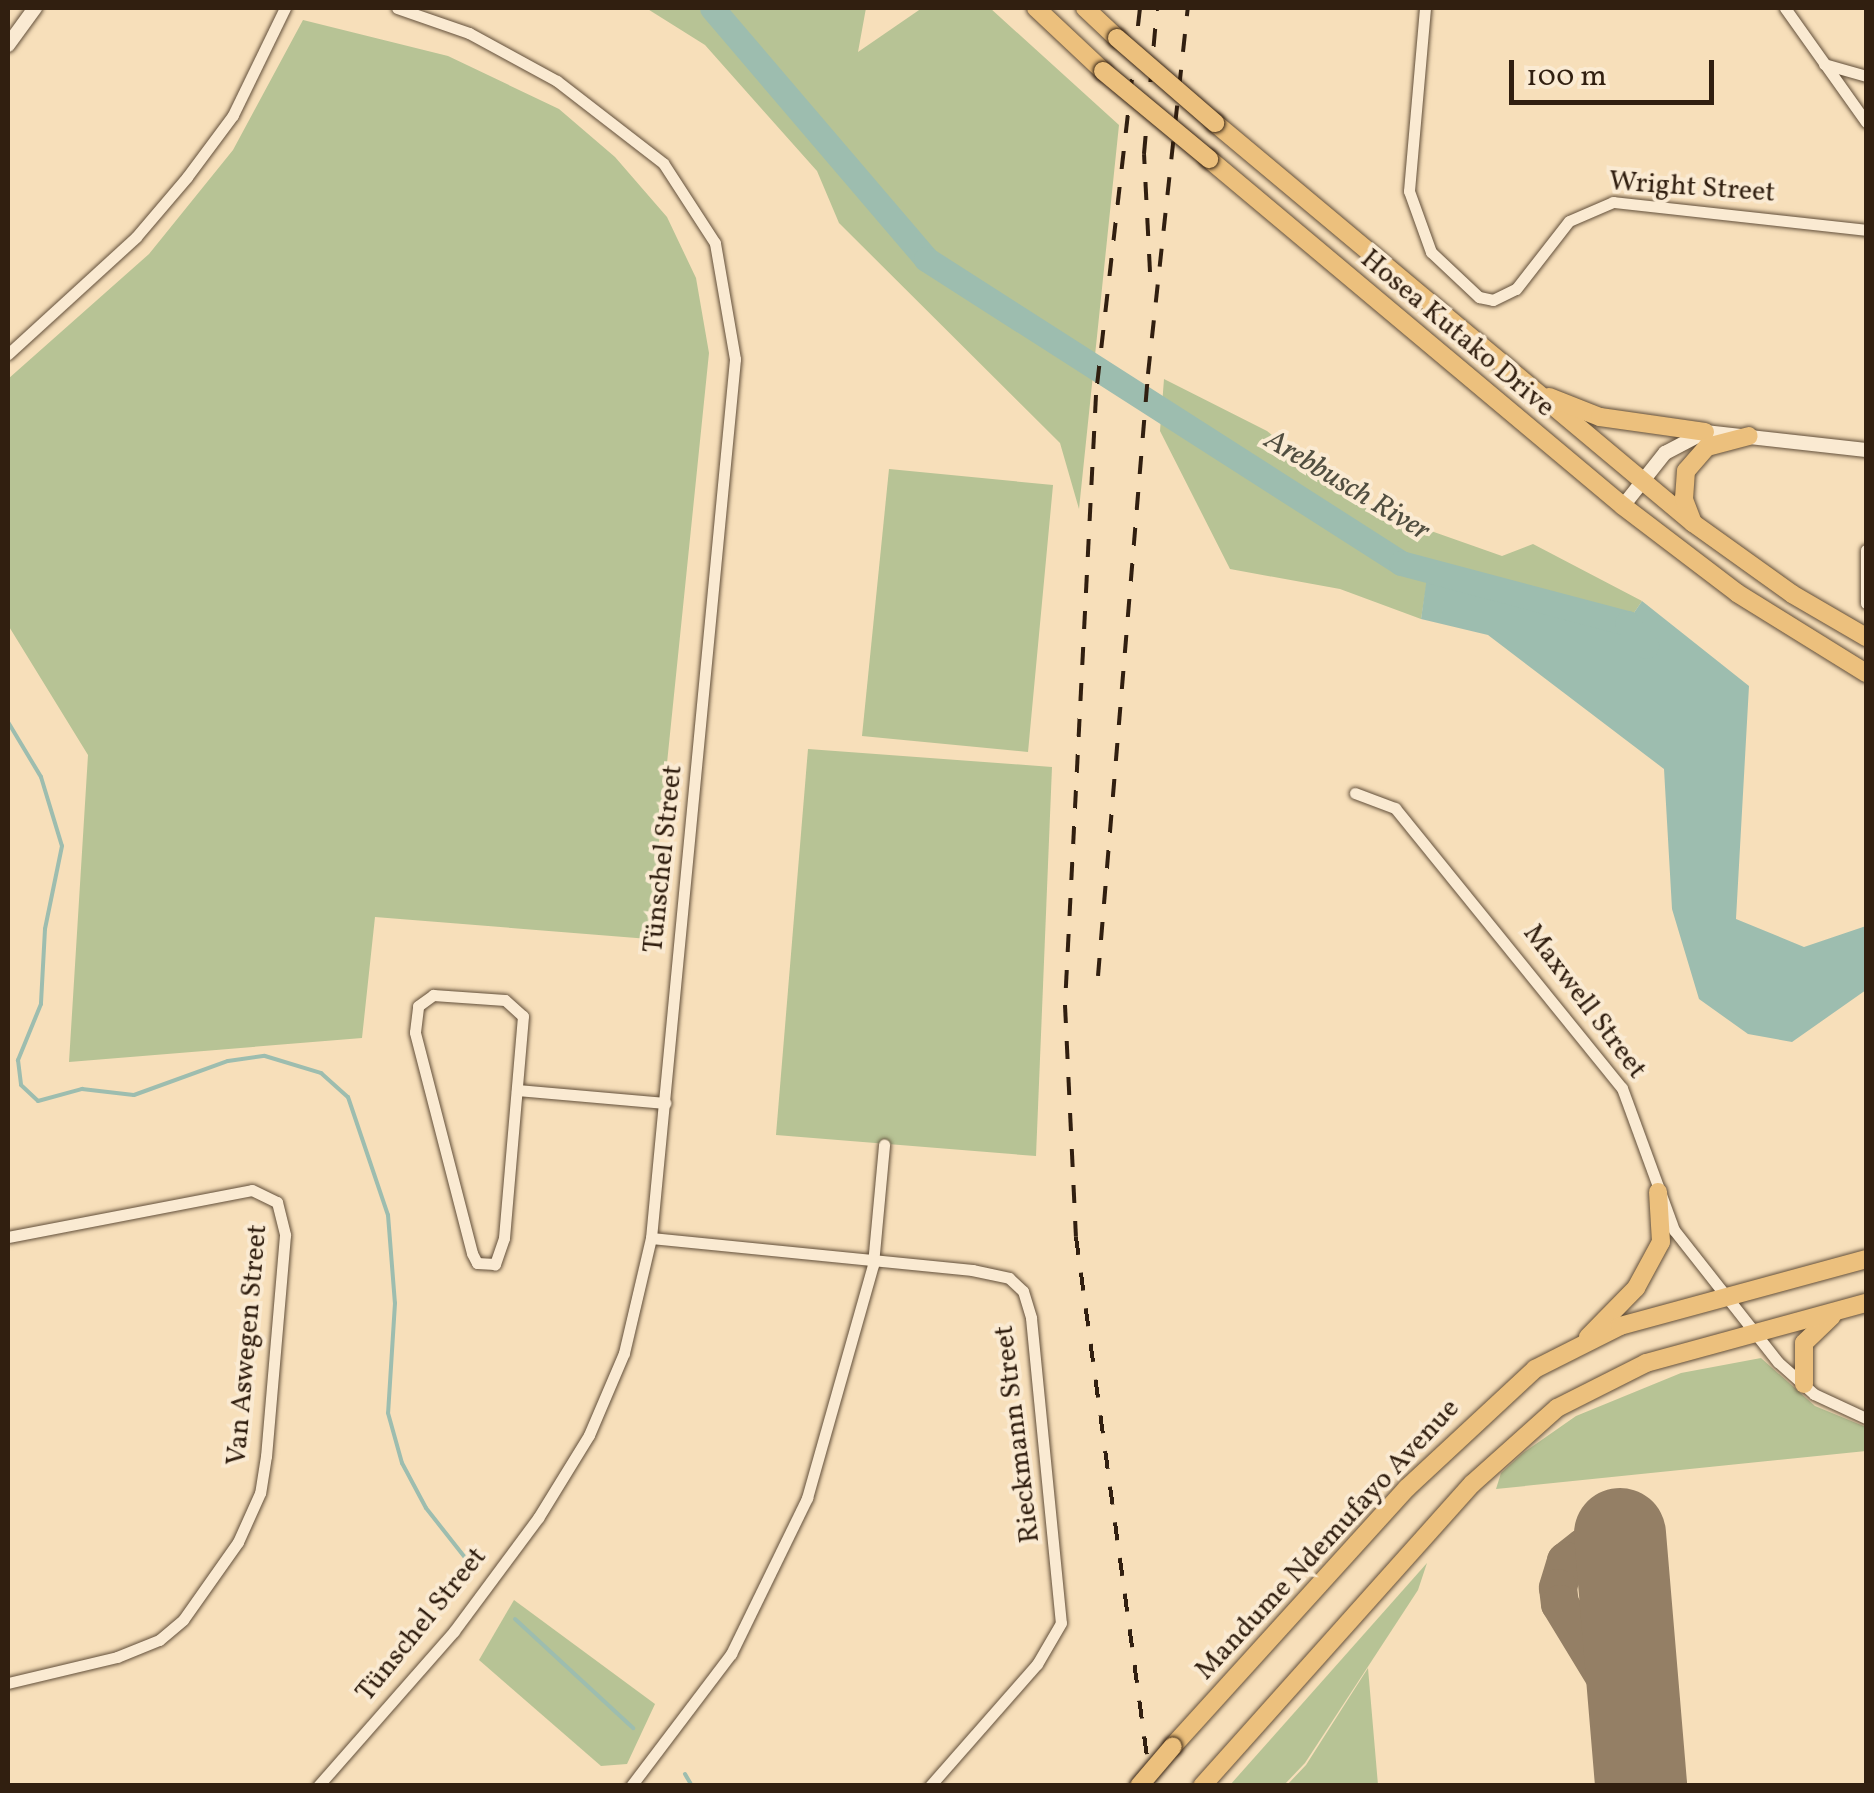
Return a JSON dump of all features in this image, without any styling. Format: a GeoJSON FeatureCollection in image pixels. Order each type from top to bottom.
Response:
{"type":"FeatureCollection","features":[{"type":"Feature","properties":{"kind":"main road","name":"Hosea Kutako Drive"},"geometry":{"type":"LineString","coordinates":[[1036,8],[1103,71],[1623,506],[1737,593],[1866,673]]}},
{"type":"Feature","properties":{"kind":"main road","name":"Hosea Kutako Drive"},"geometry":{"type":"LineString","coordinates":[[1085,8],[1642,482],[1792,594],[1866,637]]}},
{"type":"Feature","properties":{"kind":"main road"},"geometry":{"type":"LineString","coordinates":[[1526,386],[1600,417],[1705,432]]}},
{"type":"Feature","properties":{"kind":"main road"},"geometry":{"type":"LineString","coordinates":[[1693,522],[1684,499],[1686,471],[1707,447],[1749,436]]}},
{"type":"Feature","properties":{"kind":"main road"},"geometry":{"type":"LineString","coordinates":[[1584,1340],[1650,1265],[1665,1229],[1658,1192]]}},
{"type":"Feature","properties":{"kind":"main road","name":"Mandume Ndemufayo Avenue"},"geometry":{"type":"LineString","coordinates":[[1140,1786],[1172,1746],[1441,1453],[1535,1369],[1584,1340],[1729,1294],[1866,1260]]}},
{"type":"Feature","properties":{"kind":"main road"},"geometry":{"type":"LineString","coordinates":[[1202,1786],[1502,1453],[1606,1378],[1755,1331],[1866,1303]]}},
{"type":"Feature","properties":{"kind":"main road"},"geometry":{"type":"LineString","coordinates":[[1804,1384],[1804,1343],[1841,1309]]}},
{"type":"Feature","properties":{"kind":"street"},"geometry":{"type":"LineString","coordinates":[[8,46],[35,8]]}},
{"type":"Feature","properties":{"kind":"street"},"geometry":{"type":"LineString","coordinates":[[8,354],[136,236],[186,177],[232,116],[285,8]]}},
{"type":"Feature","properties":{"kind":"street","name":"Tünschel Street"},"geometry":{"type":"LineString","coordinates":[[318,1786],[454,1631],[566,1476],[624,1353],[651,1238],[730,447],[735,359],[725,276],[687,193],[623,129],[542,72],[469,34],[397,8]]}},
{"type":"Feature","properties":{"kind":"street","name":"Wright Street"},"geometry":{"type":"LineString","coordinates":[[1425,8],[1409,191],[1416,224],[1431,252],[1468,289],[1493,300],[1516,290],[1569,221],[1612,202],[1866,230]]}},
{"type":"Feature","properties":{"kind":"street"},"geometry":{"type":"LineString","coordinates":[[1785,8],[1824,64],[1860,103],[1866,122]]}},
{"type":"Feature","properties":{"kind":"street"},"geometry":{"type":"LineString","coordinates":[[1824,64],[1866,76]]}},
{"type":"Feature","properties":{"kind":"street"},"geometry":{"type":"LineString","coordinates":[[1623,506],[1665,452],[1705,432],[1866,450]]}},
{"type":"Feature","properties":{"kind":"street"},"geometry":{"type":"LineString","coordinates":[[1866,550],[1866,603]]}},
{"type":"Feature","properties":{"kind":"street","name":"Maxwell Street"},"geometry":{"type":"LineString","coordinates":[[1354,793],[1395,808],[1602,1061],[1629,1102],[1674,1230],[1755,1331],[1804,1384],[1866,1418]]}},
{"type":"Feature","properties":{"kind":"street"},"geometry":{"type":"LineString","coordinates":[[423,998],[518,1006],[524,1028],[517,1090],[502,1254],[485,1266],[472,1253],[415,1032],[423,998]]}},
{"type":"Feature","properties":{"kind":"street"},"geometry":{"type":"LineString","coordinates":[[517,1090],[665,1102]]}},
{"type":"Feature","properties":{"kind":"street"},"geometry":{"type":"LineString","coordinates":[[632,1786],[703,1697],[763,1594],[832,1428],[874,1264],[884,1145]]}},
{"type":"Feature","properties":{"kind":"street","name":"Van Aswegen Street"},"geometry":{"type":"LineString","coordinates":[[8,1237],[252,1190],[277,1202],[285,1236],[266,1456],[260,1493],[238,1542],[183,1620],[159,1640],[117,1658],[8,1683]]}},
{"type":"Feature","properties":{"kind":"street","name":"Rieckmann Street"},"geometry":{"type":"LineString","coordinates":[[651,1238],[997,1274],[1022,1291],[1060,1570],[1061,1623],[1052,1642],[930,1786]]}},
{"type":"Feature","properties":{"kind":"green space"},"geometry":{"type":"Polygon","coordinates":[[[646,8],[866,8],[858,52],[922,8],[990,8],[1119,125],[1079,509],[1060,443],[839,223],[817,171],[705,45],[646,8]]]}},
{"type":"Feature","properties":{"kind":"green space"},"geometry":{"type":"Polygon","coordinates":[[[303,20],[448,56],[559,109],[615,157],[667,217],[696,278],[709,353],[649,939],[375,917],[362,1038],[69,1062],[88,755],[8,625],[8,379],[149,254],[233,150],[303,20]]]}},
{"type":"Feature","properties":{"kind":"green space"},"geometry":{"type":"Polygon","coordinates":[[[1164,379],[1267,431],[1363,507],[1502,556],[1533,544],[1642,601],[1627,623],[1429,570],[1421,619],[1340,589],[1230,569],[1160,431],[1164,379]]]}},
{"type":"Feature","properties":{"kind":"green space"},"geometry":{"type":"Polygon","coordinates":[[[889,469],[1053,485],[1028,752],[862,736],[889,469]]]}},
{"type":"Feature","properties":{"kind":"green space"},"geometry":{"type":"Polygon","coordinates":[[[808,749],[1052,767],[1036,1156],[776,1135],[808,749]]]}},
{"type":"Feature","properties":{"kind":"green space"},"geometry":{"type":"Polygon","coordinates":[[[1761,1358],[1815,1406],[1866,1427],[1866,1451],[1496,1489],[1501,1473],[1576,1416],[1681,1373],[1761,1358]]]}},
{"type":"Feature","properties":{"kind":"green space"},"geometry":{"type":"Polygon","coordinates":[[[1427,1563],[1418,1590],[1305,1763],[1284,1785],[1230,1785],[1427,1563]]]}},
{"type":"Feature","properties":{"kind":"green space"},"geometry":{"type":"Polygon","coordinates":[[[514,1600],[655,1704],[627,1764],[601,1766],[479,1660],[514,1600]]]}},
{"type":"Feature","properties":{"kind":"green space"},"geometry":{"type":"Polygon","coordinates":[[[1368,1668],[1378,1785],[1287,1785],[1306,1765],[1368,1668]]]}},
{"type":"Feature","properties":{"kind":"shaded area"},"geometry":{"type":"Polygon","coordinates":[[[1428,570],[1627,623],[1642,601],[1749,686],[1736,919],[1804,947],[1866,926],[1866,990],[1792,1042],[1748,1034],[1699,999],[1672,909],[1664,769],[1488,635],[1421,619],[1428,570]]]}},
{"type":"Feature","properties":{"kind":"waterway","name":"Arebbusch River"},"geometry":{"type":"LineString","coordinates":[[712,8],[926,259],[1401,563],[1627,623],[1646,646]]}},
{"type":"Feature","properties":{"kind":"waterway"},"geometry":{"type":"LineString","coordinates":[[8,722],[41,777],[62,846],[45,929],[41,1004],[18,1060],[21,1085],[38,1101],[82,1089],[134,1095],[228,1061],[265,1056],[321,1073],[348,1097],[388,1215],[395,1303],[388,1413],[402,1463],[426,1508],[470,1564]]}},
{"type":"Feature","properties":{"kind":"waterway"},"geometry":{"type":"LineString","coordinates":[[515,1619],[633,1728]]}},
{"type":"Feature","properties":{"kind":"waterway"},"geometry":{"type":"LineString","coordinates":[[685,1774],[692,1786]]}},
{"type":"Feature","properties":{"kind":"taxiway"},"geometry":{"type":"LineString","coordinates":[[1621,1551],[1584,1547],[1566,1561],[1558,1588],[1560,1604],[1636,1729]]}},
{"type":"Feature","properties":{"kind":"runway"},"geometry":{"type":"LineString","coordinates":[[1620,1534],[1641,1786]]}},
{"type":"Feature","properties":{"kind":"railway"},"geometry":{"type":"LineString","coordinates":[[1140,8],[1096,395],[1065,1005],[1076,1237],[1151,1786]]}},
{"type":"Feature","properties":{"kind":"railway"},"geometry":{"type":"LineString","coordinates":[[1150,272],[1144,154],[1157,8]]}},
{"type":"Feature","properties":{"kind":"railway"},"geometry":{"type":"LineString","coordinates":[[1098,976],[1148,374],[1188,8]]}}]}
